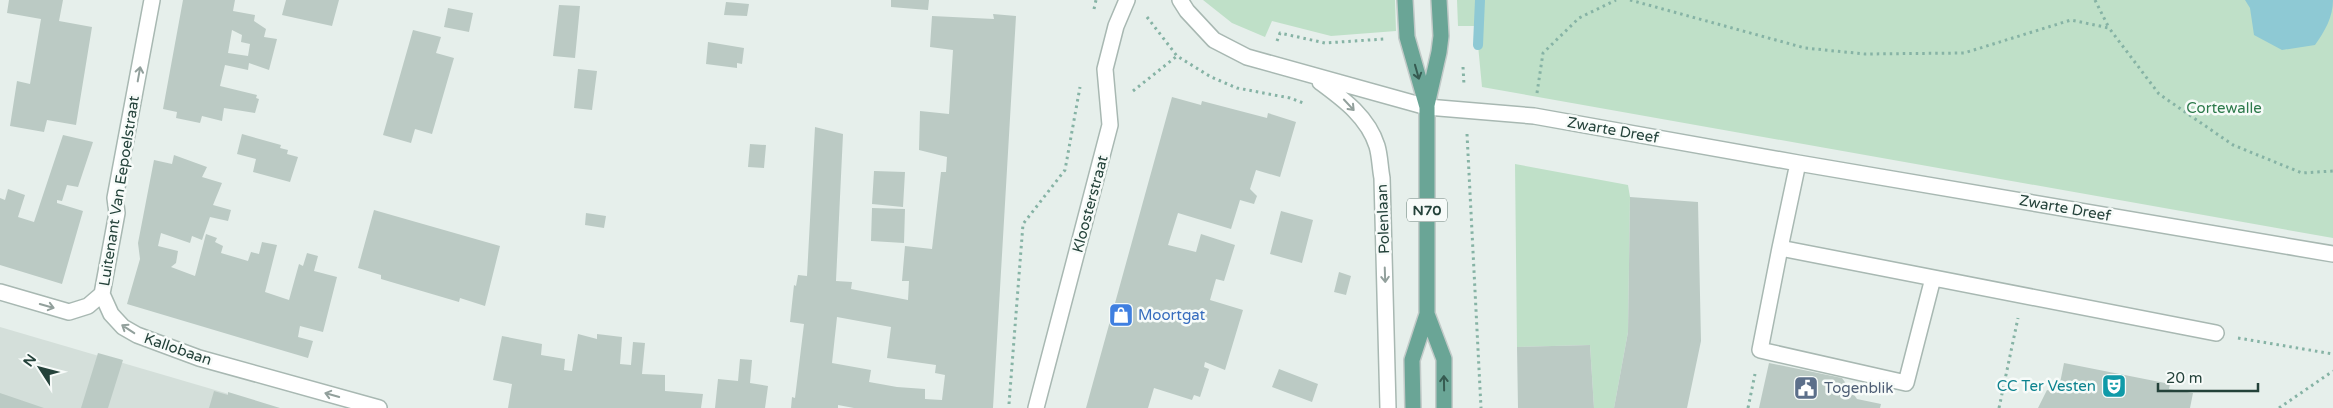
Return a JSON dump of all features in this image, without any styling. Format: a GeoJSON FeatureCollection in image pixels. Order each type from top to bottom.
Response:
{"type":"FeatureCollection","features":[{"type":"Feature","properties":{"kind":"main road","name":"N70"},"geometry":{"type":"LineString","coordinates":[[1405,0],[1406,37],[1427,106]]}},
{"type":"Feature","properties":{"kind":"main road","name":"N70"},"geometry":{"type":"LineString","coordinates":[[1413,408],[1412,360],[1427,314],[1427,106],[1441,36],[1439,0]]}},
{"type":"Feature","properties":{"kind":"main road","name":"N70"},"geometry":{"type":"LineString","coordinates":[[1427,314],[1444,359],[1444,408]]}},
{"type":"Feature","properties":{"kind":"street","name":"Luitenant Van Eepoelstraat"},"geometry":{"type":"LineString","coordinates":[[102,294],[117,213],[115,198],[152,0]]}},
{"type":"Feature","properties":{"kind":"street"},"geometry":{"type":"LineString","coordinates":[[1180,0],[1186,11],[1214,40],[1247,57],[1293,71]]}},
{"type":"Feature","properties":{"kind":"street","name":"Kloosterstraat"},"geometry":{"type":"LineString","coordinates":[[1036,408],[1110,125],[1106,69],[1116,26],[1126,2]]}},
{"type":"Feature","properties":{"kind":"street","name":"Zwarte Dreef"},"geometry":{"type":"LineString","coordinates":[[1293,71],[1427,106],[1534,116],[2333,254]]}},
{"type":"Feature","properties":{"kind":"street","name":"Polenlaan"},"geometry":{"type":"LineString","coordinates":[[1293,71],[1318,81],[1345,100],[1364,122],[1377,146],[1382,178],[1388,408]]}},
{"type":"Feature","properties":{"kind":"street"},"geometry":{"type":"LineString","coordinates":[[1798,163],[1760,350],[1906,383],[1933,278]]}},
{"type":"Feature","properties":{"kind":"street"},"geometry":{"type":"LineString","coordinates":[[1780,248],[2216,333]]}},
{"type":"Feature","properties":{"kind":"street"},"geometry":{"type":"LineString","coordinates":[[0,292],[68,312],[88,306],[102,294]]}},
{"type":"Feature","properties":{"kind":"street","name":"Kallobaan"},"geometry":{"type":"LineString","coordinates":[[102,294],[111,314],[123,327],[137,335],[199,358],[379,408]]}},
{"type":"Feature","properties":{"kind":"path"},"geometry":{"type":"LineString","coordinates":[[1092,19],[1096,0]]}},
{"type":"Feature","properties":{"kind":"path"},"geometry":{"type":"LineString","coordinates":[[1534,116],[1542,53],[1579,18],[1616,0]]}},
{"type":"Feature","properties":{"kind":"path"},"geometry":{"type":"LineString","coordinates":[[1630,0],[1805,48],[1865,54],[1964,53],[2071,20],[2110,28]]}},
{"type":"Feature","properties":{"kind":"path"},"geometry":{"type":"LineString","coordinates":[[2095,0],[2110,28],[2159,94],[2233,145],[2302,173],[2333,171]]}},
{"type":"Feature","properties":{"kind":"path"},"geometry":{"type":"LineString","coordinates":[[1126,2],[1149,18],[1177,56],[1211,77],[1238,88],[1290,98],[1314,108]]}},
{"type":"Feature","properties":{"kind":"path"},"geometry":{"type":"LineString","coordinates":[[1270,65],[1280,33],[1325,43],[1406,37]]}},
{"type":"Feature","properties":{"kind":"path"},"geometry":{"type":"LineString","coordinates":[[1009,408],[1023,224],[1065,170],[1080,85]]}},
{"type":"Feature","properties":{"kind":"path"},"geometry":{"type":"LineString","coordinates":[[1465,110],[1481,408]]}},
{"type":"Feature","properties":{"kind":"path"},"geometry":{"type":"LineString","coordinates":[[1999,408],[2023,296]]}},
{"type":"Feature","properties":{"kind":"path"},"geometry":{"type":"LineString","coordinates":[[2216,333],[2333,354]]}},
{"type":"Feature","properties":{"kind":"path"},"geometry":{"type":"LineString","coordinates":[[1748,408],[1760,350]]}},
{"type":"Feature","properties":{"kind":"path"},"geometry":{"type":"LineString","coordinates":[[2279,408],[2333,371]]}},
{"type":"Feature","properties":{"kind":"shaded area"},"geometry":{"type":"Polygon","coordinates":[[[0,327],[259,403],[276,408],[0,408],[0,327]]]}},
{"type":"Feature","properties":{"kind":"green space"},"geometry":{"type":"Polygon","coordinates":[[[1203,0],[1395,0],[1396,31],[1331,36],[1272,21],[1265,37],[1232,23],[1203,0]]]}},
{"type":"Feature","properties":{"kind":"green space","name":"Cortewalle"},"geometry":{"type":"Polygon","coordinates":[[[1457,0],[2333,0],[2333,238],[1482,87],[1478,45],[1479,26],[1458,26],[1457,0]]]}},
{"type":"Feature","properties":{"kind":"green space"},"geometry":{"type":"Polygon","coordinates":[[[1515,164],[1628,185],[1630,197],[1628,332],[1614,408],[1594,408],[1590,345],[1517,347],[1515,164]]]}},
{"type":"Feature","properties":{"kind":"water"},"geometry":{"type":"Polygon","coordinates":[[[2245,0],[2333,0],[2328,24],[2315,45],[2282,50],[2254,35],[2250,8],[2245,0]]]}},
{"type":"Feature","properties":{"kind":"building"},"geometry":{"type":"Polygon","coordinates":[[[9,0],[63,0],[59,21],[92,27],[76,125],[47,120],[44,132],[10,126],[17,81],[30,84],[41,19],[7,13],[9,0]]]}},
{"type":"Feature","properties":{"kind":"building"},"geometry":{"type":"Polygon","coordinates":[[[183,0],[235,0],[233,11],[255,15],[254,21],[266,29],[264,37],[277,39],[269,70],[249,63],[248,70],[225,65],[220,86],[257,95],[256,98],[259,99],[255,113],[224,108],[222,121],[202,116],[200,123],[176,118],[177,112],[163,109],[183,0]],[[232,30],[228,53],[248,56],[250,44],[241,42],[242,35],[232,30]]]}},
{"type":"Feature","properties":{"kind":"building"},"geometry":{"type":"Polygon","coordinates":[[[286,0],[339,0],[332,26],[282,15],[286,0]]]}},
{"type":"Feature","properties":{"kind":"building"},"geometry":{"type":"Polygon","coordinates":[[[891,0],[929,0],[928,10],[891,7],[891,0]]]}},
{"type":"Feature","properties":{"kind":"building"},"geometry":{"type":"Polygon","coordinates":[[[726,2],[749,4],[747,16],[724,15],[726,2]]]}},
{"type":"Feature","properties":{"kind":"building"},"geometry":{"type":"Polygon","coordinates":[[[559,5],[580,6],[575,58],[553,56],[559,5]]]}},
{"type":"Feature","properties":{"kind":"building"},"geometry":{"type":"Polygon","coordinates":[[[448,8],[473,13],[469,32],[444,27],[448,8]]]}},
{"type":"Feature","properties":{"kind":"building"},"geometry":{"type":"Polygon","coordinates":[[[993,14],[1016,16],[993,408],[854,408],[838,405],[838,408],[791,408],[792,397],[795,398],[804,324],[790,322],[794,285],[796,286],[798,275],[807,276],[815,127],[843,134],[836,281],[852,282],[851,289],[908,300],[909,281],[902,281],[905,246],[932,249],[941,172],[946,172],[947,157],[919,150],[920,111],[949,114],[953,50],[930,47],[932,16],[994,19],[993,14]],[[837,317],[832,363],[871,370],[869,382],[925,389],[925,399],[942,400],[945,375],[935,373],[936,365],[887,358],[891,327],[837,317]]]}},
{"type":"Feature","properties":{"kind":"building"},"geometry":{"type":"Polygon","coordinates":[[[413,30],[441,37],[436,53],[454,58],[432,134],[415,129],[411,143],[383,135],[413,30]]]}},
{"type":"Feature","properties":{"kind":"building"},"geometry":{"type":"Polygon","coordinates":[[[708,42],[744,48],[742,64],[737,63],[737,68],[706,64],[708,42]]]}},
{"type":"Feature","properties":{"kind":"building"},"geometry":{"type":"Polygon","coordinates":[[[578,69],[597,71],[592,110],[574,108],[578,69]]]}},
{"type":"Feature","properties":{"kind":"building"},"geometry":{"type":"Polygon","coordinates":[[[1172,97],[1201,105],[1202,101],[1267,118],[1268,113],[1296,122],[1280,177],[1256,170],[1250,189],[1257,196],[1254,204],[1240,200],[1231,229],[1178,213],[1168,245],[1196,252],[1201,234],[1235,245],[1224,281],[1216,279],[1210,300],[1243,310],[1225,370],[1205,362],[1204,367],[1209,369],[1200,397],[1194,395],[1192,400],[1154,388],[1148,408],[1086,408],[1172,97]]]}},
{"type":"Feature","properties":{"kind":"building"},"geometry":{"type":"Polygon","coordinates":[[[242,134],[281,145],[280,148],[288,150],[287,154],[298,157],[290,182],[253,172],[256,159],[237,154],[242,134]]]}},
{"type":"Feature","properties":{"kind":"building"},"geometry":{"type":"Polygon","coordinates":[[[63,135],[93,142],[78,187],[67,185],[62,201],[57,200],[57,203],[83,211],[62,284],[0,265],[0,198],[5,200],[8,189],[25,195],[18,217],[34,222],[63,135]]]}},
{"type":"Feature","properties":{"kind":"building"},"geometry":{"type":"Polygon","coordinates":[[[750,144],[766,145],[764,168],[748,167],[750,144]]]}},
{"type":"Feature","properties":{"kind":"building"},"geometry":{"type":"Polygon","coordinates":[[[174,155],[207,167],[202,177],[222,183],[213,205],[231,210],[228,221],[210,217],[202,240],[192,236],[190,243],[161,233],[158,246],[178,251],[176,263],[171,267],[195,276],[206,234],[217,238],[215,242],[223,246],[221,253],[248,261],[251,252],[259,254],[262,242],[277,245],[265,292],[289,300],[299,264],[303,266],[307,253],[318,256],[314,271],[337,277],[323,332],[300,326],[298,337],[313,341],[308,358],[127,304],[140,259],[138,243],[154,160],[172,164],[174,155]]]}},
{"type":"Feature","properties":{"kind":"building"},"geometry":{"type":"Polygon","coordinates":[[[874,171],[905,172],[903,207],[872,204],[874,171]]]}},
{"type":"Feature","properties":{"kind":"building"},"geometry":{"type":"Polygon","coordinates":[[[1630,197],[1698,202],[1701,341],[1687,408],[1614,408],[1628,332],[1630,197]]]}},
{"type":"Feature","properties":{"kind":"building"},"geometry":{"type":"Polygon","coordinates":[[[872,208],[905,209],[904,243],[871,241],[872,208]]]}},
{"type":"Feature","properties":{"kind":"building"},"geometry":{"type":"Polygon","coordinates":[[[374,210],[500,246],[485,306],[460,298],[459,302],[381,279],[381,275],[358,268],[374,210]]]}},
{"type":"Feature","properties":{"kind":"building"},"geometry":{"type":"Polygon","coordinates":[[[1281,211],[1313,220],[1302,263],[1270,254],[1281,211]]]}},
{"type":"Feature","properties":{"kind":"building"},"geometry":{"type":"Polygon","coordinates":[[[586,213],[606,216],[604,228],[585,225],[586,213]]]}},
{"type":"Feature","properties":{"kind":"building"},"geometry":{"type":"Polygon","coordinates":[[[1339,272],[1351,276],[1346,295],[1334,292],[1339,272]]]}},
{"type":"Feature","properties":{"kind":"building"},"geometry":{"type":"Polygon","coordinates":[[[578,334],[597,339],[597,334],[622,337],[620,364],[631,365],[633,342],[645,343],[642,374],[665,375],[665,391],[703,394],[701,408],[508,408],[512,384],[493,380],[502,336],[542,344],[541,355],[565,359],[564,370],[572,371],[578,334]]]}},
{"type":"Feature","properties":{"kind":"building"},"geometry":{"type":"Polygon","coordinates":[[[1590,345],[1594,408],[1518,408],[1517,347],[1590,345]]]}},
{"type":"Feature","properties":{"kind":"building"},"geometry":{"type":"Polygon","coordinates":[[[98,353],[123,360],[108,408],[81,408],[98,353]]]}},
{"type":"Feature","properties":{"kind":"building"},"geometry":{"type":"Polygon","coordinates":[[[740,359],[752,360],[750,383],[768,386],[765,408],[715,408],[718,379],[738,381],[740,359]]]}},
{"type":"Feature","properties":{"kind":"building","name":"Togenblik"},"geometry":{"type":"Polygon","coordinates":[[[1769,363],[1842,378],[1857,399],[1881,404],[1880,408],[1759,408],[1769,363]]]}},
{"type":"Feature","properties":{"kind":"building","name":"CC Ter Vesten"},"geometry":{"type":"Polygon","coordinates":[[[2064,363],[2170,384],[2169,389],[2193,393],[2190,408],[2038,408],[2047,390],[2058,393],[2064,363]]]}},
{"type":"Feature","properties":{"kind":"building"},"geometry":{"type":"Polygon","coordinates":[[[1279,369],[1318,384],[1312,402],[1272,387],[1279,369]]]}},
{"type":"Feature","properties":{"kind":"building"},"geometry":{"type":"Polygon","coordinates":[[[214,391],[228,395],[228,392],[280,408],[209,408],[214,391]]]}},
{"type":"Feature","properties":{"kind":"building"},"geometry":{"type":"Polygon","coordinates":[[[0,393],[44,408],[0,408],[0,393]]]}},
{"type":"Feature","properties":{"kind":"waterway"},"geometry":{"type":"LineString","coordinates":[[1478,45],[1480,0]]}},
{"type":"Feature","properties":{"kind":"place","name":"Moortgat"},"geometry":{"type":"Point","coordinates":[1121,315]}},
{"type":"Feature","properties":{"kind":"place","name":"CC Ter Vesten"},"geometry":{"type":"Point","coordinates":[2114,386]}},
{"type":"Feature","properties":{"kind":"place","name":"Togenblik"},"geometry":{"type":"Point","coordinates":[1806,388]}}]}
